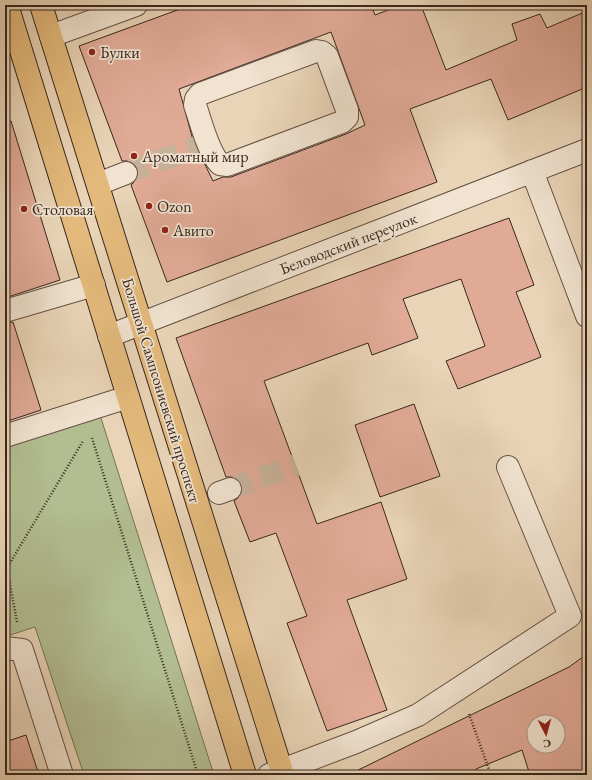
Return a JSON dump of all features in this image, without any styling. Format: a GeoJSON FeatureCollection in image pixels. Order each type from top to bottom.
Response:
{"type":"FeatureCollection","features":[{"type":"Feature","properties":{"kind":"main road"},"geometry":{"type":"LineString","coordinates":[[7,5],[245,775]]}},
{"type":"Feature","properties":{"kind":"main road","name":"Большой Сампсониевский проспект"},"geometry":{"type":"LineString","coordinates":[[41,5],[141,323],[278,774]]}},
{"type":"Feature","properties":{"kind":"street"},"geometry":{"type":"LineString","coordinates":[[51,36],[136,5]]}},
{"type":"Feature","properties":{"kind":"street"},"geometry":{"type":"LineString","coordinates":[[316,51],[322,52],[327,56],[347,110],[347,117],[342,122],[227,165],[220,164],[215,160],[204,144],[195,105],[196,99],[200,94],[316,51]]}},
{"type":"Feature","properties":{"kind":"street","name":"Беловодский переулок"},"geometry":{"type":"LineString","coordinates":[[109,336],[587,150]]}},
{"type":"Feature","properties":{"kind":"street"},"geometry":{"type":"LineString","coordinates":[[532,171],[582,292],[587,316]]}},
{"type":"Feature","properties":{"kind":"street"},"geometry":{"type":"LineString","coordinates":[[98,184],[126,173]]}},
{"type":"Feature","properties":{"kind":"street"},"geometry":{"type":"LineString","coordinates":[[5,311],[94,285]]}},
{"type":"Feature","properties":{"kind":"street"},"geometry":{"type":"LineString","coordinates":[[5,436],[128,397]]}},
{"type":"Feature","properties":{"kind":"street"},"geometry":{"type":"LineString","coordinates":[[278,774],[418,715],[570,616],[508,467]]}},
{"type":"Feature","properties":{"kind":"street"},"geometry":{"type":"LineString","coordinates":[[13,649],[62,775]]}},
{"type":"Feature","properties":{"kind":"path"},"geometry":{"type":"LineString","coordinates":[[13,649],[7,568],[107,403]]}},
{"type":"Feature","properties":{"kind":"path"},"geometry":{"type":"LineString","coordinates":[[90,430],[198,775]]}},
{"type":"Feature","properties":{"kind":"path"},"geometry":{"type":"LineString","coordinates":[[459,688],[491,775]]}},
{"type":"Feature","properties":{"kind":"green space"},"geometry":{"type":"Polygon","coordinates":[[[100,415],[214,775],[84,775],[35,627],[7,636],[5,628],[5,448],[100,415]]]}},
{"type":"Feature","properties":{"kind":"building"},"geometry":{"type":"Polygon","coordinates":[[[191,5],[371,5],[375,15],[401,5],[421,5],[446,70],[517,40],[512,24],[540,14],[547,28],[587,11],[587,87],[508,120],[491,79],[410,109],[437,182],[167,282],[131,185],[136,180],[138,169],[133,163],[122,161],[79,46],[191,5]],[[331,32],[179,89],[193,140],[213,181],[223,177],[231,177],[346,134],[365,125],[331,32]]]}},
{"type":"Feature","properties":{"kind":"building"},"geometry":{"type":"Polygon","coordinates":[[[11,121],[60,280],[5,298],[5,122],[11,121]]]}},
{"type":"Feature","properties":{"kind":"building"},"geometry":{"type":"Polygon","coordinates":[[[509,218],[534,285],[516,292],[541,357],[458,389],[446,361],[485,346],[461,279],[403,299],[418,338],[372,355],[368,343],[264,381],[317,524],[381,502],[407,579],[347,600],[387,710],[327,731],[287,623],[307,616],[276,533],[250,542],[234,501],[242,492],[242,484],[238,479],[226,477],[176,338],[509,218]]]}},
{"type":"Feature","properties":{"kind":"building"},"geometry":{"type":"Polygon","coordinates":[[[13,322],[41,410],[5,422],[5,323],[13,322]]]}},
{"type":"Feature","properties":{"kind":"building"},"geometry":{"type":"Polygon","coordinates":[[[414,404],[440,476],[380,497],[355,425],[414,404]]]}},
{"type":"Feature","properties":{"kind":"building"},"geometry":{"type":"Polygon","coordinates":[[[587,654],[587,775],[530,775],[522,750],[476,769],[478,775],[348,775],[569,667],[587,654]]]}},
{"type":"Feature","properties":{"kind":"building"},"geometry":{"type":"Polygon","coordinates":[[[26,735],[39,775],[5,775],[5,742],[26,735]]]}},
{"type":"Feature","properties":{"kind":"tunnel"},"geometry":{"type":"LineString","coordinates":[[126,173],[200,146]]}},
{"type":"Feature","properties":{"kind":"tunnel"},"geometry":{"type":"LineString","coordinates":[[230,489],[296,465]]}},
{"type":"Feature","properties":{"kind":"place","name":"Булки"},"geometry":{"type":"Point","coordinates":[92,52]}},
{"type":"Feature","properties":{"kind":"place","name":"Ароматный мир"},"geometry":{"type":"Point","coordinates":[134,156]}},
{"type":"Feature","properties":{"kind":"place","name":"Ozon"},"geometry":{"type":"Point","coordinates":[149,206]}},
{"type":"Feature","properties":{"kind":"place","name":"Столовая"},"geometry":{"type":"Point","coordinates":[24,209]}},
{"type":"Feature","properties":{"kind":"place","name":"Авито"},"geometry":{"type":"Point","coordinates":[165,230]}}]}
